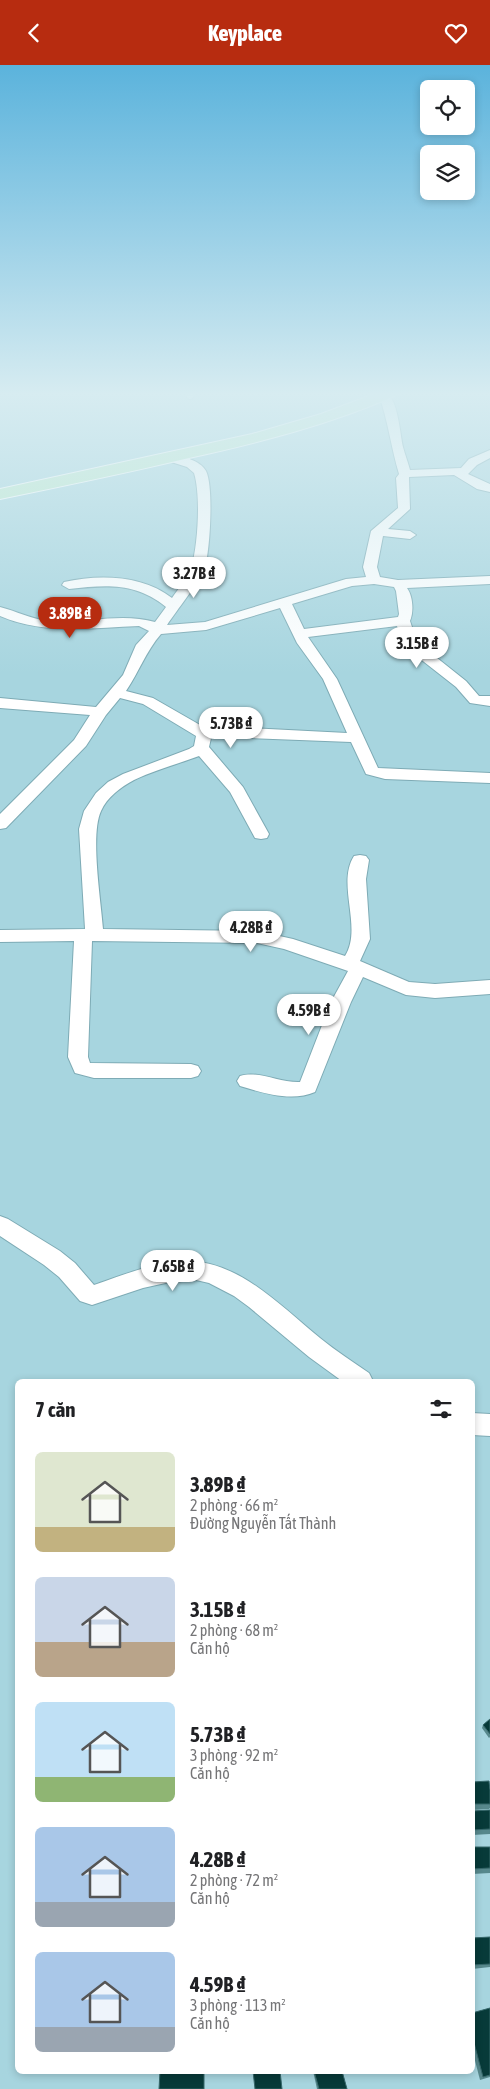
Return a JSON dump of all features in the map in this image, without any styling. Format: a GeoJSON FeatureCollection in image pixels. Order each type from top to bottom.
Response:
{"type":"FeatureCollection","features":[{"type":"Feature","properties":{"kind":"main road"},"geometry":{"type":"LineString","coordinates":[[0,494],[40,485]]}},
{"type":"Feature","properties":{"kind":"street"},"geometry":{"type":"LineString","coordinates":[[0,824],[80,743],[100,712],[130,675],[144,645],[157,630],[197,570],[201,549],[205,501],[203,485]]}},
{"type":"Feature","properties":{"kind":"street"},"geometry":{"type":"LineString","coordinates":[[374,580],[370,567],[377,531],[404,509],[402,485]]}},
{"type":"Feature","properties":{"kind":"street"},"geometry":{"type":"LineString","coordinates":[[377,531],[410,535]]}},
{"type":"Feature","properties":{"kind":"street"},"geometry":{"type":"LineString","coordinates":[[0,611],[18,619],[48,625],[140,622],[150,625],[157,630],[206,625],[351,582],[374,580],[398,584],[490,580]]}},
{"type":"Feature","properties":{"kind":"street"},"geometry":{"type":"LineString","coordinates":[[69,585],[96,582],[136,585],[151,590],[172,605]]}},
{"type":"Feature","properties":{"kind":"street"},"geometry":{"type":"LineString","coordinates":[[398,584],[402,591],[406,614],[403,621],[410,643],[461,685],[474,700],[490,701]]}},
{"type":"Feature","properties":{"kind":"street"},"geometry":{"type":"LineString","coordinates":[[284,603],[308,651],[330,679],[370,768],[375,772],[490,778]]}},
{"type":"Feature","properties":{"kind":"street"},"geometry":{"type":"LineString","coordinates":[[300,633],[403,621]]}},
{"type":"Feature","properties":{"kind":"street"},"geometry":{"type":"LineString","coordinates":[[117,693],[148,701],[203,741],[237,790],[261,834]]}},
{"type":"Feature","properties":{"kind":"street"},"geometry":{"type":"LineString","coordinates":[[0,703],[100,712]]}},
{"type":"Feature","properties":{"kind":"street"},"geometry":{"type":"LineString","coordinates":[[191,1071],[94,1071],[82,1068],[78,1057],[88,935],[86,829],[89,816],[95,804],[103,793],[115,784],[131,775],[195,753],[203,741],[249,733],[358,738]]}},
{"type":"Feature","properties":{"kind":"street"},"geometry":{"type":"LineString","coordinates":[[247,1081],[295,1090],[305,1090],[308,1087],[354,965],[361,939],[358,901],[360,860]]}},
{"type":"Feature","properties":{"kind":"street"},"geometry":{"type":"LineString","coordinates":[[0,936],[257,937],[287,943],[354,965],[392,983],[420,991],[490,987]]}},
{"type":"Feature","properties":{"kind":"street"},"geometry":{"type":"LineString","coordinates":[[0,1225],[68,1270],[88,1294],[92,1295],[178,1271],[195,1271],[221,1277],[252,1298],[358,1379]]}},
{"type":"Feature","properties":{"kind":"street"},"geometry":{"type":"LineString","coordinates":[[475,1424],[490,1425]]}},
{"type":"Feature","properties":{"kind":"building"},"geometry":{"type":"Polygon","coordinates":[[[490,1719],[490,1734],[483,1725],[490,1719]]]}},
{"type":"Feature","properties":{"kind":"building"},"geometry":{"type":"Polygon","coordinates":[[[489,1781],[490,1804],[475,1804],[475,1782],[489,1781]]]}},
{"type":"Feature","properties":{"kind":"building"},"geometry":{"type":"Polygon","coordinates":[[[490,1810],[490,1829],[475,1830],[475,1811],[490,1810]]]}},
{"type":"Feature","properties":{"kind":"building"},"geometry":{"type":"Polygon","coordinates":[[[475,1847],[490,1847],[490,1868],[475,1869],[475,1847]]]}},
{"type":"Feature","properties":{"kind":"building"},"geometry":{"type":"Polygon","coordinates":[[[490,1937],[490,1964],[475,1965],[475,1938],[490,1937]]]}},
{"type":"Feature","properties":{"kind":"building"},"geometry":{"type":"Polygon","coordinates":[[[490,2008],[490,2075],[483,2077],[475,2046],[475,2012],[490,2008]]]}},
{"type":"Feature","properties":{"kind":"building"},"geometry":{"type":"Polygon","coordinates":[[[160,2074],[204,2074],[204,2089],[159,2089],[160,2074]]]}},
{"type":"Feature","properties":{"kind":"building"},"geometry":{"type":"Polygon","coordinates":[[[253,2074],[280,2074],[282,2089],[255,2089],[253,2074]]]}},
{"type":"Feature","properties":{"kind":"building"},"geometry":{"type":"Polygon","coordinates":[[[315,2074],[343,2074],[347,2089],[319,2089],[315,2074]]]}}]}
